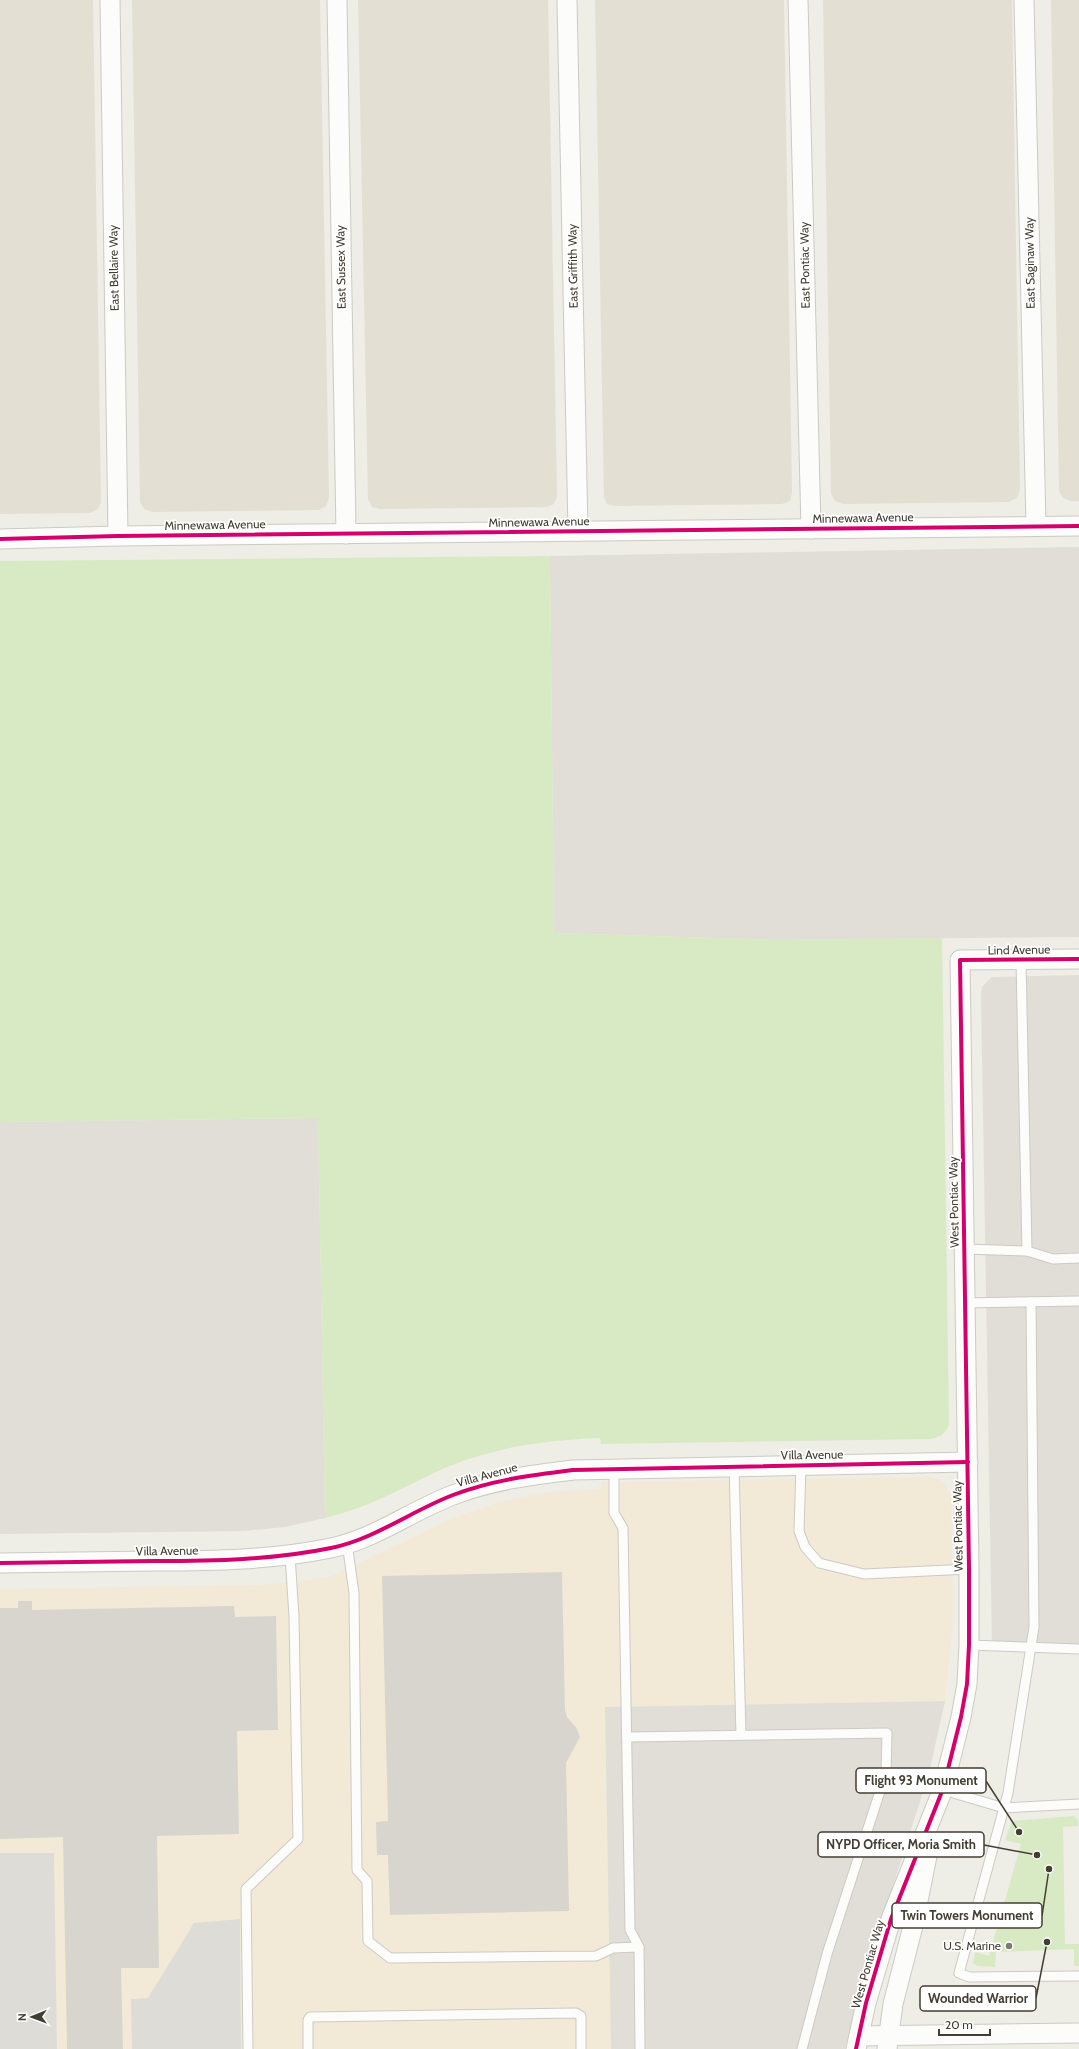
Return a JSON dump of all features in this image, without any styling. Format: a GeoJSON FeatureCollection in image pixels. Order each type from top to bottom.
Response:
{"type":"FeatureCollection","features":[{"type":"Feature","properties":{"kind":"street","name":"East Bellaire Way"},"geometry":{"type":"LineString","coordinates":[[110,0],[118,536]]}},
{"type":"Feature","properties":{"kind":"street","name":"East Sussex Way"},"geometry":{"type":"LineString","coordinates":[[337,0],[346,534]]}},
{"type":"Feature","properties":{"kind":"street","name":"East Griffith Way"},"geometry":{"type":"LineString","coordinates":[[567,0],[578,531]]}},
{"type":"Feature","properties":{"kind":"street","name":"East Pontiac Way"},"geometry":{"type":"LineString","coordinates":[[798,0],[811,529]]}},
{"type":"Feature","properties":{"kind":"street","name":"East Saginaw Way"},"geometry":{"type":"LineString","coordinates":[[1024,0],[1036,526]]}},
{"type":"Feature","properties":{"kind":"street","name":"Minnewawa Avenue"},"geometry":{"type":"LineString","coordinates":[[0,539],[118,536],[1079,526]]}},
{"type":"Feature","properties":{"kind":"street","name":"Lind Avenue"},"geometry":{"type":"LineString","coordinates":[[960,960],[1079,959]]}},
{"type":"Feature","properties":{"kind":"street","name":"West Pontiac Way"},"geometry":{"type":"LineString","coordinates":[[857,2043],[866,2004],[891,1919],[936,1810],[943,1789],[961,1717],[967,1684],[969,1645],[968,1462],[960,960]]}},
{"type":"Feature","properties":{"kind":"street","name":"Villa Avenue"},"geometry":{"type":"LineString","coordinates":[[0,1563],[236,1560],[290,1555],[333,1548],[377,1532],[452,1495],[487,1484],[524,1475],[573,1470],[968,1462]]}},
{"type":"Feature","properties":{"kind":"street","name":"West Pontiac Way"},"geometry":{"type":"LineString","coordinates":[[888,2042],[893,2004],[913,1926],[936,1810]]}},
{"type":"Feature","properties":{"kind":"street"},"geometry":{"type":"LineString","coordinates":[[857,2043],[1079,2033]]}},
{"type":"Feature","properties":{"kind":"lane"},"geometry":{"type":"LineString","coordinates":[[1021,960],[1027,1251]]}},
{"type":"Feature","properties":{"kind":"lane"},"geometry":{"type":"LineString","coordinates":[[964,1249],[1027,1251],[1053,1258],[1079,1258]]}},
{"type":"Feature","properties":{"kind":"lane"},"geometry":{"type":"LineString","coordinates":[[965,1303],[1079,1301]]}},
{"type":"Feature","properties":{"kind":"lane"},"geometry":{"type":"LineString","coordinates":[[1031,1302],[1034,1627],[1032,1647],[1004,1808],[959,1973],[970,1977],[1079,1976]]}},
{"type":"Feature","properties":{"kind":"lane"},"geometry":{"type":"LineString","coordinates":[[801,1465],[799,1531],[805,1547],[819,1564],[864,1574],[969,1570]]}},
{"type":"Feature","properties":{"kind":"lane"},"geometry":{"type":"LineString","coordinates":[[734,1466],[741,1735]]}},
{"type":"Feature","properties":{"kind":"lane"},"geometry":{"type":"LineString","coordinates":[[614,1469],[614,1513],[623,1528],[630,1930],[640,1947],[640,2049]]}},
{"type":"Feature","properties":{"kind":"lane"},"geometry":{"type":"LineString","coordinates":[[347,1543],[354,1593],[357,1870],[367,1881],[368,1941],[390,1958],[596,1956],[613,1948],[640,1947]]}},
{"type":"Feature","properties":{"kind":"lane"},"geometry":{"type":"LineString","coordinates":[[248,2049],[246,1889],[298,1839],[294,1617],[290,1555]]}},
{"type":"Feature","properties":{"kind":"lane"},"geometry":{"type":"LineString","coordinates":[[969,1645],[1079,1649]]}},
{"type":"Feature","properties":{"kind":"lane"},"geometry":{"type":"LineString","coordinates":[[627,1736],[887,1733],[886,1773],[828,1954],[802,2049]]}},
{"type":"Feature","properties":{"kind":"lane"},"geometry":{"type":"LineString","coordinates":[[886,1773],[1004,1808],[1079,1804]]}},
{"type":"Feature","properties":{"kind":"lane"},"geometry":{"type":"LineString","coordinates":[[308,2049],[308,2020],[310,2017],[576,2013],[581,2016],[581,2049]]}},
{"type":"Feature","properties":{"kind":"shaded area"},"geometry":{"type":"Polygon","coordinates":[[[0,0],[93,0],[101,502],[98,509],[90,513],[0,514],[0,0]]]}},
{"type":"Feature","properties":{"kind":"shaded area"},"geometry":{"type":"Polygon","coordinates":[[[132,0],[320,0],[329,498],[326,506],[319,510],[152,512],[144,509],[140,502],[132,0]]]}},
{"type":"Feature","properties":{"kind":"shaded area"},"geometry":{"type":"Polygon","coordinates":[[[358,0],[548,0],[557,496],[554,504],[546,507],[380,509],[372,507],[368,499],[358,0]]]}},
{"type":"Feature","properties":{"kind":"shaded area"},"geometry":{"type":"Polygon","coordinates":[[[595,0],[784,0],[792,493],[790,501],[782,504],[615,506],[607,504],[604,497],[595,0]]]}},
{"type":"Feature","properties":{"kind":"shaded area"},"geometry":{"type":"Polygon","coordinates":[[[823,0],[1012,0],[1020,490],[1017,498],[1009,502],[843,504],[835,501],[831,494],[823,0]]]}},
{"type":"Feature","properties":{"kind":"shaded area"},"geometry":{"type":"Polygon","coordinates":[[[1051,0],[1079,0],[1079,501],[1071,501],[1063,498],[1059,491],[1051,0]]]}},
{"type":"Feature","properties":{"kind":"shaded area"},"geometry":{"type":"Polygon","coordinates":[[[1079,547],[1079,937],[776,940],[554,933],[550,556],[1079,547]]]}},
{"type":"Feature","properties":{"kind":"shaded area"},"geometry":{"type":"Polygon","coordinates":[[[1079,975],[1079,1649],[992,1646],[982,987],[992,977],[1079,975]]]}},
{"type":"Feature","properties":{"kind":"shaded area"},"geometry":{"type":"Polygon","coordinates":[[[318,1118],[325,1518],[285,1527],[244,1531],[0,1534],[0,1122],[318,1118]]]}},
{"type":"Feature","properties":{"kind":"shaded area"},"geometry":{"type":"Polygon","coordinates":[[[932,1477],[945,1483],[951,1496],[953,1619],[945,1701],[605,1707],[611,2049],[0,2049],[0,1589],[264,1585],[330,1577],[455,1517],[497,1503],[546,1492],[601,1489],[601,1482],[932,1477]]]}},
{"type":"Feature","properties":{"kind":"shaded area"},"geometry":{"type":"Polygon","coordinates":[[[945,1701],[929,1773],[869,1961],[845,2049],[611,2049],[605,1707],[945,1701]]]}},
{"type":"Feature","properties":{"kind":"shaded area"},"geometry":{"type":"Polygon","coordinates":[[[0,1853],[54,1853],[57,2049],[0,2049],[0,1853]]]}},
{"type":"Feature","properties":{"kind":"shaded area"},"geometry":{"type":"Polygon","coordinates":[[[240,1919],[241,2049],[132,2049],[131,1999],[148,1998],[194,1923],[240,1919]]]}},
{"type":"Feature","properties":{"kind":"green space"},"geometry":{"type":"Polygon","coordinates":[[[550,556],[554,933],[776,940],[942,938],[949,1425],[942,1435],[931,1439],[601,1444],[600,1438],[531,1444],[496,1451],[463,1461],[438,1471],[366,1505],[325,1518],[318,1118],[0,1122],[0,561],[550,556]]]}},
{"type":"Feature","properties":{"kind":"green space"},"geometry":{"type":"Polygon","coordinates":[[[1074,1816],[1078,1820],[1078,1826],[1063,1827],[1065,1944],[1079,1944],[1079,1966],[1074,1966],[1074,1949],[996,1952],[995,1967],[977,1966],[973,1963],[975,1952],[989,1956],[1021,1844],[1005,1840],[1012,1821],[1074,1816]]]}},
{"type":"Feature","properties":{"kind":"building"},"geometry":{"type":"Polygon","coordinates":[[[562,1572],[565,1710],[567,1717],[577,1729],[580,1737],[566,1763],[569,1911],[390,1915],[388,1855],[377,1855],[376,1822],[388,1821],[382,1576],[562,1572]]]}},
{"type":"Feature","properties":{"kind":"building"},"geometry":{"type":"Polygon","coordinates":[[[18,1601],[32,1601],[32,1610],[234,1606],[235,1617],[276,1616],[278,1730],[237,1731],[239,1834],[157,1836],[159,1968],[121,1968],[123,2049],[67,2049],[63,1837],[0,1839],[0,1608],[18,1608],[18,1601]]]}},
{"type":"Feature","properties":{"kind":"cycle path"},"geometry":{"type":"LineString","coordinates":[[0,539],[118,536],[1079,526]]}},
{"type":"Feature","properties":{"kind":"cycle path"},"geometry":{"type":"LineString","coordinates":[[856,2049],[866,2003],[891,1919],[943,1789],[961,1717],[967,1684],[969,1645],[969,1569],[960,960],[1079,959]]}},
{"type":"Feature","properties":{"kind":"cycle path"},"geometry":{"type":"LineString","coordinates":[[0,1563],[199,1561],[265,1557],[309,1552],[347,1544],[363,1538],[453,1495],[482,1485],[573,1470],[968,1462]]}},
{"type":"Feature","properties":{"kind":"place","name":"Flight 93 Monument"},"geometry":{"type":"Point","coordinates":[1019,1832]}},
{"type":"Feature","properties":{"kind":"place","name":"NYPD Officer, Moria Smith"},"geometry":{"type":"Point","coordinates":[1037,1855]}},
{"type":"Feature","properties":{"kind":"place","name":"Twin Towers Monument"},"geometry":{"type":"Point","coordinates":[1049,1869]}},
{"type":"Feature","properties":{"kind":"place","name":"Wounded Warrior"},"geometry":{"type":"Point","coordinates":[1047,1942]}},
{"type":"Feature","properties":{"kind":"place","name":"U.S. Marine"},"geometry":{"type":"Point","coordinates":[1009,1946]}}]}
